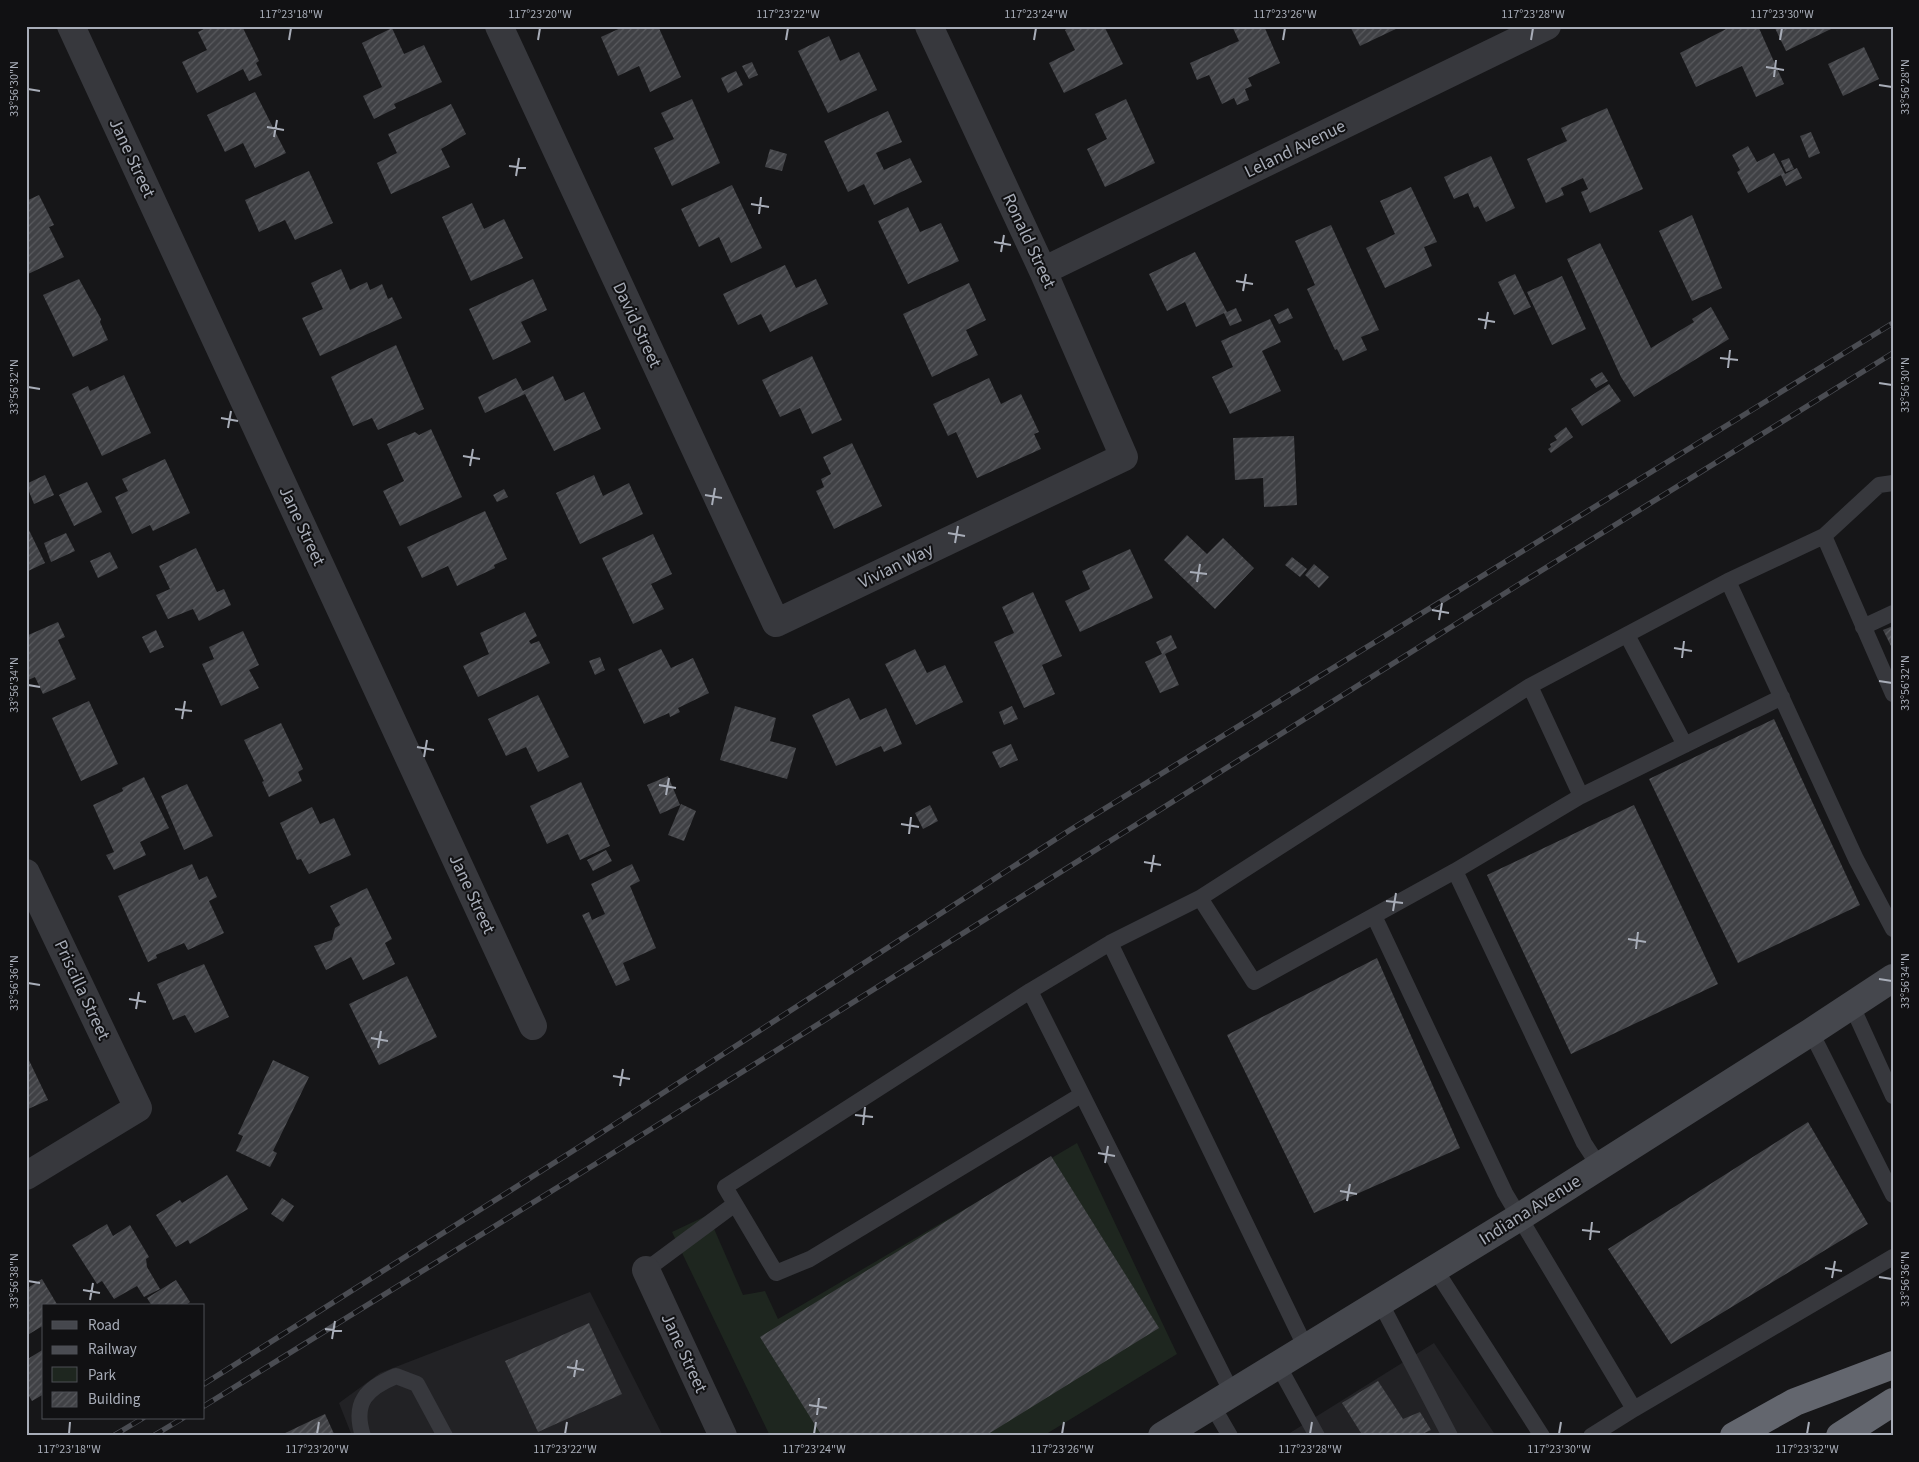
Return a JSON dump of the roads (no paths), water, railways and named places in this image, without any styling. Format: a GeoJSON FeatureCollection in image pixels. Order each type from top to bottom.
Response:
{"type":"FeatureCollection","features":[{"type":"Feature","properties":{"kind":"highway"},"geometry":{"type":"LineString","coordinates":[[1734,1436],[1795,1402],[1893,1365]]}},
{"type":"Feature","properties":{"kind":"highway"},"geometry":{"type":"LineString","coordinates":[[1840,1436],[1893,1402]]}},
{"type":"Feature","properties":{"kind":"main road","name":"Indiana Avenue"},"geometry":{"type":"LineString","coordinates":[[1162,1436],[1518,1218],[1811,1032],[1855,1013],[1893,978]]}},
{"type":"Feature","properties":{"kind":"street","name":"Jane Street"},"geometry":{"type":"LineString","coordinates":[[72,26],[533,1026]]}},
{"type":"Feature","properties":{"kind":"street","name":"David Street"},"geometry":{"type":"LineString","coordinates":[[499,26],[776,623]]}},
{"type":"Feature","properties":{"kind":"street","name":"Ronald Street"},"geometry":{"type":"LineString","coordinates":[[929,26],[1043,272],[1124,457]]}},
{"type":"Feature","properties":{"kind":"street","name":"Leland Avenue"},"geometry":{"type":"LineString","coordinates":[[1043,272],[1547,26]]}},
{"type":"Feature","properties":{"kind":"street","name":"Vivian Way"},"geometry":{"type":"LineString","coordinates":[[776,623],[1124,457]]}},
{"type":"Feature","properties":{"kind":"street","name":"Priscilla Street"},"geometry":{"type":"LineString","coordinates":[[26,873],[138,1108],[26,1176]]}},
{"type":"Feature","properties":{"kind":"street","name":"Jane Street"},"geometry":{"type":"LineString","coordinates":[[646,1270],[720,1435]]}},
{"type":"Feature","properties":{"kind":"lane"},"geometry":{"type":"LineString","coordinates":[[1081,1095],[810,1259],[776,1273],[725,1186],[1030,991],[1110,943],[1200,898],[1530,686],[1728,580],[1824,536],[1879,485],[1893,484]]}},
{"type":"Feature","properties":{"kind":"lane"},"geometry":{"type":"LineString","coordinates":[[1824,536],[1893,694]]}},
{"type":"Feature","properties":{"kind":"lane"},"geometry":{"type":"LineString","coordinates":[[1728,580],[1856,859],[1893,929]]}},
{"type":"Feature","properties":{"kind":"lane"},"geometry":{"type":"LineString","coordinates":[[1863,627],[1893,613]]}},
{"type":"Feature","properties":{"kind":"lane"},"geometry":{"type":"LineString","coordinates":[[1627,635],[1685,745]]}},
{"type":"Feature","properties":{"kind":"lane"},"geometry":{"type":"LineString","coordinates":[[1530,686],[1581,796]]}},
{"type":"Feature","properties":{"kind":"lane"},"geometry":{"type":"LineString","coordinates":[[1200,898],[1254,982],[1455,871],[1581,796],[1782,697]]}},
{"type":"Feature","properties":{"kind":"lane"},"geometry":{"type":"LineString","coordinates":[[1455,871],[1584,1144],[1599,1166]]}},
{"type":"Feature","properties":{"kind":"lane"},"geometry":{"type":"LineString","coordinates":[[1374,916],[1518,1218],[1634,1409]]}},
{"type":"Feature","properties":{"kind":"lane"},"geometry":{"type":"LineString","coordinates":[[1110,943],[1306,1348]]}},
{"type":"Feature","properties":{"kind":"lane"},"geometry":{"type":"LineString","coordinates":[[1030,991],[1081,1095],[1222,1399],[1230,1436]]}},
{"type":"Feature","properties":{"kind":"lane"},"geometry":{"type":"LineString","coordinates":[[1855,1013],[1893,1096]]}},
{"type":"Feature","properties":{"kind":"lane"},"geometry":{"type":"LineString","coordinates":[[1811,1032],[1893,1195]]}},
{"type":"Feature","properties":{"kind":"lane"},"geometry":{"type":"LineString","coordinates":[[646,1270],[735,1204]]}},
{"type":"Feature","properties":{"kind":"lane"},"geometry":{"type":"LineString","coordinates":[[1591,1436],[1893,1257]]}},
{"type":"Feature","properties":{"kind":"lane"},"geometry":{"type":"LineString","coordinates":[[1435,1269],[1542,1436]]}},
{"type":"Feature","properties":{"kind":"lane"},"geometry":{"type":"LineString","coordinates":[[1380,1302],[1450,1436]]}},
{"type":"Feature","properties":{"kind":"lane"},"geometry":{"type":"LineString","coordinates":[[1278,1365],[1318,1436]]}},
{"type":"Feature","properties":{"kind":"lane"},"geometry":{"type":"LineString","coordinates":[[363,1436],[360,1412],[364,1397],[375,1385],[396,1376],[417,1384],[445,1436]]}},
{"type":"Feature","properties":{"kind":"railway"},"geometry":{"type":"LineString","coordinates":[[205,1383],[587,1142],[1070,830],[1893,323]]}},
{"type":"Feature","properties":{"kind":"railway"},"geometry":{"type":"LineString","coordinates":[[205,1405],[597,1163],[1518,585],[1893,353]]}},
{"type":"Feature","properties":{"kind":"railway"},"geometry":{"type":"LineString","coordinates":[[113,1436],[140,1420]]}},
{"type":"Feature","properties":{"kind":"railway"},"geometry":{"type":"LineString","coordinates":[[153,1436],[180,1420]]}}]}
